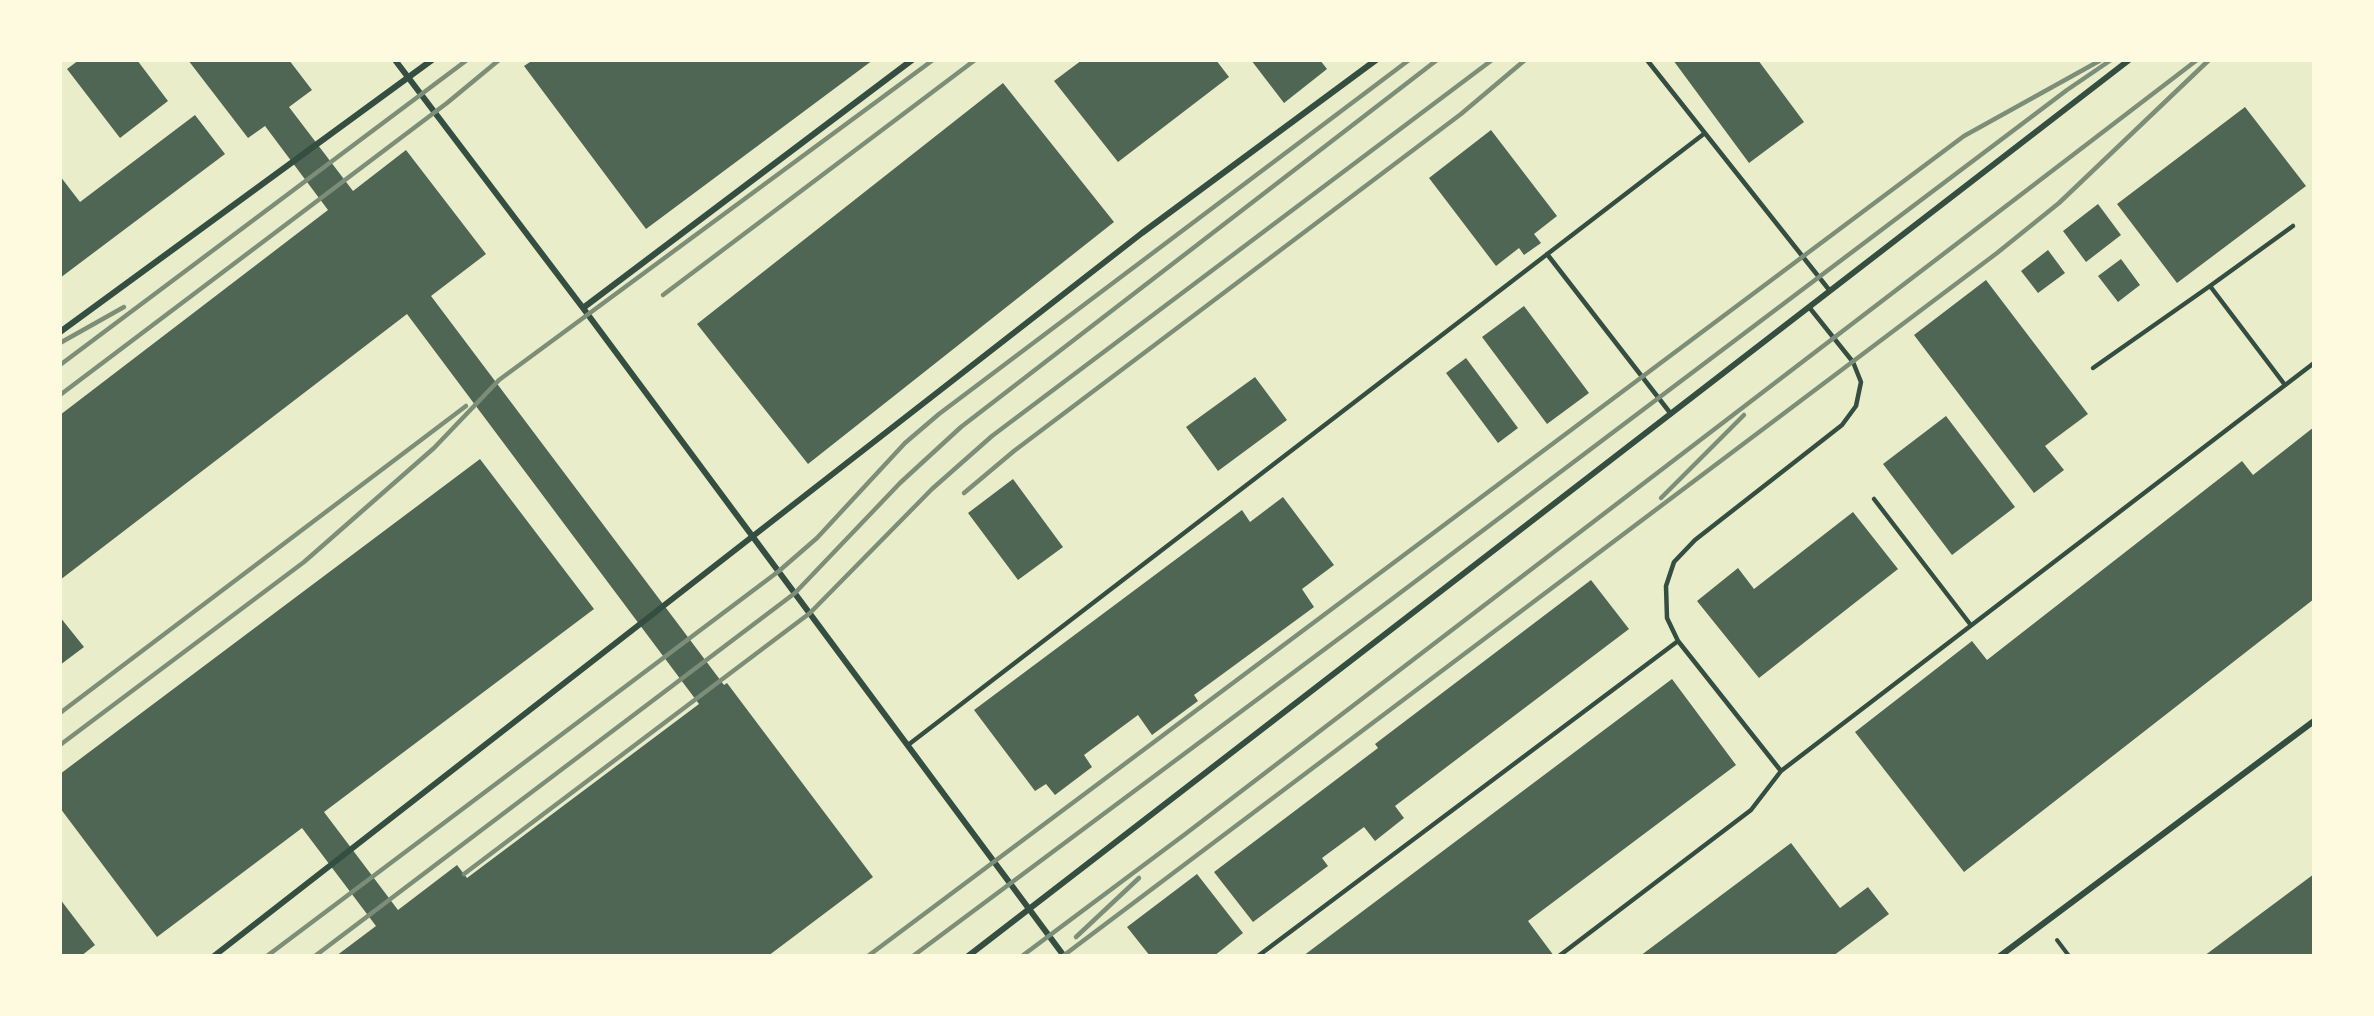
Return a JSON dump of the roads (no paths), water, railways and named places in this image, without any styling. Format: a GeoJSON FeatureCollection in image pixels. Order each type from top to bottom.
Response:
{"type":"FeatureCollection","features":[{"type":"Feature","properties":{"kind":"street"},"geometry":{"type":"LineString","coordinates":[[395,60],[583,308],[1064,956]]}},
{"type":"Feature","properties":{"kind":"street"},"geometry":{"type":"LineString","coordinates":[[60,332],[432,60]]}},
{"type":"Feature","properties":{"kind":"street"},"geometry":{"type":"LineString","coordinates":[[583,308],[912,60]]}},
{"type":"Feature","properties":{"kind":"street"},"geometry":{"type":"LineString","coordinates":[[214,956],[1142,233],[1376,60]]}},
{"type":"Feature","properties":{"kind":"street"},"geometry":{"type":"LineString","coordinates":[[969,956],[2129,60]]}},
{"type":"Feature","properties":{"kind":"street"},"geometry":{"type":"LineString","coordinates":[[2000,956],[2314,721]]}},
{"type":"Feature","properties":{"kind":"lane"},"geometry":{"type":"LineString","coordinates":[[1647,60],[1830,291]]}},
{"type":"Feature","properties":{"kind":"lane"},"geometry":{"type":"LineString","coordinates":[[908,745],[1705,133]]}},
{"type":"Feature","properties":{"kind":"lane"},"geometry":{"type":"LineString","coordinates":[[2093,368],[2293,226]]}},
{"type":"Feature","properties":{"kind":"lane"},"geometry":{"type":"LineString","coordinates":[[1547,254],[1671,414]]}},
{"type":"Feature","properties":{"kind":"lane"},"geometry":{"type":"LineString","coordinates":[[2210,286],[2284,386]]}},
{"type":"Feature","properties":{"kind":"lane"},"geometry":{"type":"LineString","coordinates":[[1780,771],[1678,641],[1667,618],[1666,586],[1674,562],[1695,540],[1842,425],[1856,406],[1861,382],[1853,362],[1809,307]]}},
{"type":"Feature","properties":{"kind":"lane"},"geometry":{"type":"LineString","coordinates":[[1559,956],[1751,810],[1780,771],[2314,363]]}},
{"type":"Feature","properties":{"kind":"lane"},"geometry":{"type":"LineString","coordinates":[[1874,499],[1971,624]]}},
{"type":"Feature","properties":{"kind":"lane"},"geometry":{"type":"LineString","coordinates":[[1258,956],[1678,641]]}},
{"type":"Feature","properties":{"kind":"railway"},"geometry":{"type":"LineString","coordinates":[[60,365],[467,60]]}},
{"type":"Feature","properties":{"kind":"railway"},"geometry":{"type":"LineString","coordinates":[[60,395],[447,103],[499,60]]}},
{"type":"Feature","properties":{"kind":"railway"},"geometry":{"type":"LineString","coordinates":[[60,745],[304,562],[434,448],[499,380],[933,60]]}},
{"type":"Feature","properties":{"kind":"railway"},"geometry":{"type":"LineString","coordinates":[[663,295],[975,60]]}},
{"type":"Feature","properties":{"kind":"railway"},"geometry":{"type":"LineString","coordinates":[[267,956],[779,571],[817,538],[905,443],[939,414],[1409,60]]}},
{"type":"Feature","properties":{"kind":"railway"},"geometry":{"type":"LineString","coordinates":[[315,956],[795,593],[900,483],[961,427],[1437,60]]}},
{"type":"Feature","properties":{"kind":"railway"},"geometry":{"type":"LineString","coordinates":[[464,874],[810,613],[932,489],[992,436],[1492,60]]}},
{"type":"Feature","properties":{"kind":"railway"},"geometry":{"type":"LineString","coordinates":[[964,493],[1014,451],[1461,114],[1525,60]]}},
{"type":"Feature","properties":{"kind":"railway"},"geometry":{"type":"LineString","coordinates":[[868,956],[1964,136],[2101,60]]}},
{"type":"Feature","properties":{"kind":"railway"},"geometry":{"type":"LineString","coordinates":[[913,956],[1392,599],[2067,90],[2111,60]]}},
{"type":"Feature","properties":{"kind":"railway"},"geometry":{"type":"LineString","coordinates":[[1022,956],[1184,835],[2197,60]]}},
{"type":"Feature","properties":{"kind":"railway"},"geometry":{"type":"LineString","coordinates":[[1063,956],[1997,253],[2059,203],[2209,60]]}},
{"type":"Feature","properties":{"kind":"railway"},"geometry":{"type":"LineString","coordinates":[[60,343],[124,307]]}},
{"type":"Feature","properties":{"kind":"railway"},"geometry":{"type":"LineString","coordinates":[[60,713],[466,406]]}},
{"type":"Feature","properties":{"kind":"railway"},"geometry":{"type":"LineString","coordinates":[[1661,498],[1744,415]]}},
{"type":"Feature","properties":{"kind":"railway"},"geometry":{"type":"LineString","coordinates":[[1076,937],[1139,878]]}}]}
